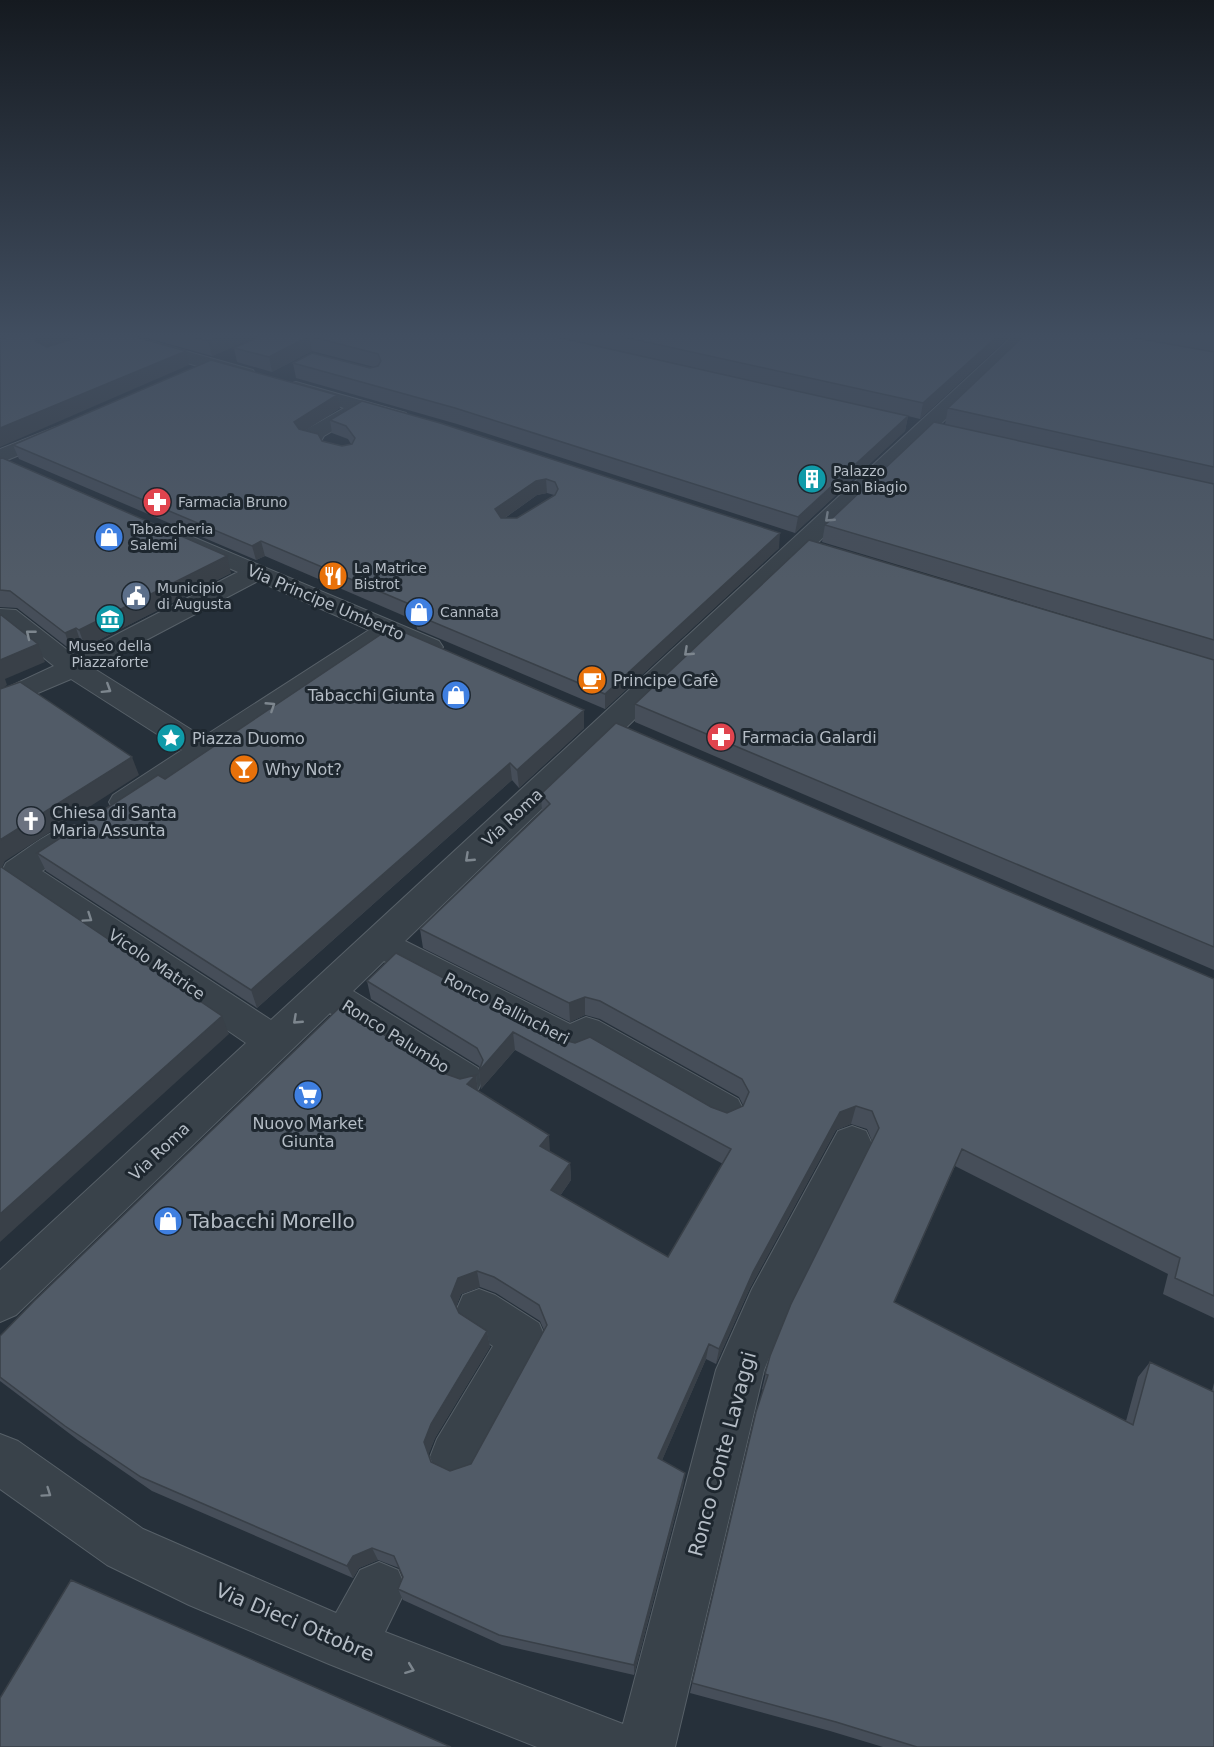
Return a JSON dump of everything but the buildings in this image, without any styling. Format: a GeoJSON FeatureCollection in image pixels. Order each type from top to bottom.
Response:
{"type":"FeatureCollection","features":[{"type":"Feature","properties":{"kind":"street"},"geometry":{"type":"LineString","coordinates":[[324,440],[309,436],[344,416]]}},
{"type":"Feature","properties":{"kind":"street"},"geometry":{"type":"LineString","coordinates":[[396,416],[416,421]]}},
{"type":"Feature","properties":{"kind":"street","name":"Via Roma"},"geometry":{"type":"LineString","coordinates":[[0,1300],[937,416]]}},
{"type":"Feature","properties":{"kind":"street"},"geometry":{"type":"LineString","coordinates":[[0,459],[75,425]]}},
{"type":"Feature","properties":{"kind":"street"},"geometry":{"type":"LineString","coordinates":[[0,459],[33,475]]}},
{"type":"Feature","properties":{"kind":"street","name":"Via Principe Umberto"},"geometry":{"type":"LineString","coordinates":[[161,531],[449,655]]}},
{"type":"Feature","properties":{"kind":"street"},"geometry":{"type":"LineString","coordinates":[[0,701],[66,662],[257,572]]}},
{"type":"Feature","properties":{"kind":"street"},"geometry":{"type":"LineString","coordinates":[[0,618],[7,615],[66,662],[203,750],[389,629]]}},
{"type":"Feature","properties":{"kind":"street","name":"Vicolo Matrice"},"geometry":{"type":"LineString","coordinates":[[203,750],[18,872],[274,1042]]}},
{"type":"Feature","properties":{"kind":"street","name":"Ronco Ballincheri"},"geometry":{"type":"LineString","coordinates":[[379,943],[575,1044],[586,1032],[724,1111]]}},
{"type":"Feature","properties":{"kind":"street","name":"Ronco Palumbo"},"geometry":{"type":"LineString","coordinates":[[327,993],[464,1079]]}},
{"type":"Feature","properties":{"kind":"street","name":"Ronco Conte Lavaggi"},"geometry":{"type":"LineString","coordinates":[[646,1747],[740,1370],[768,1305],[852,1144]]}},
{"type":"Feature","properties":{"kind":"street"},"geometry":{"type":"LineString","coordinates":[[455,1457],[523,1339],[479,1311]]}},
{"type":"Feature","properties":{"kind":"street","name":"Via Dieci Ottobre"},"geometry":{"type":"LineString","coordinates":[[0,1459],[125,1547],[208,1586],[348,1645],[610,1747]]}},
{"type":"Feature","properties":{"kind":"street"},"geometry":{"type":"LineString","coordinates":[[348,1645],[380,1589]]}},
{"type":"Feature","properties":{"kind":"place","name":"Palazzo San Biagio"},"geometry":{"type":"Point","coordinates":[812,479]}},
{"type":"Feature","properties":{"kind":"place","name":"Farmacia Bruno"},"geometry":{"type":"Point","coordinates":[157,502]}},
{"type":"Feature","properties":{"kind":"place","name":"Tabaccheria Salemi"},"geometry":{"type":"Point","coordinates":[109,537]}},
{"type":"Feature","properties":{"kind":"place","name":"La Matrice Bistrot"},"geometry":{"type":"Point","coordinates":[333,576]}},
{"type":"Feature","properties":{"kind":"place","name":"Municipio di Augusta"},"geometry":{"type":"Point","coordinates":[136,596]}},
{"type":"Feature","properties":{"kind":"place","name":"Cannata"},"geometry":{"type":"Point","coordinates":[419,612]}},
{"type":"Feature","properties":{"kind":"place","name":"Museo della Piazzaforte"},"geometry":{"type":"Point","coordinates":[110,619]}},
{"type":"Feature","properties":{"kind":"place","name":"Principe Cafè"},"geometry":{"type":"Point","coordinates":[592,680]}},
{"type":"Feature","properties":{"kind":"place","name":"Tabacchi Giunta"},"geometry":{"type":"Point","coordinates":[456,695]}},
{"type":"Feature","properties":{"kind":"place","name":"Farmacia Galardi"},"geometry":{"type":"Point","coordinates":[721,737]}},
{"type":"Feature","properties":{"kind":"place","name":"Piazza Duomo"},"geometry":{"type":"Point","coordinates":[171,738]}},
{"type":"Feature","properties":{"kind":"place","name":"Why Not?"},"geometry":{"type":"Point","coordinates":[244,769]}},
{"type":"Feature","properties":{"kind":"place","name":"Chiesa di Santa Maria Assunta"},"geometry":{"type":"Point","coordinates":[31,821]}},
{"type":"Feature","properties":{"kind":"place","name":"Nuovo Market Giunta"},"geometry":{"type":"Point","coordinates":[308,1095]}},
{"type":"Feature","properties":{"kind":"place","name":"Tabacchi Morello"},"geometry":{"type":"Point","coordinates":[168,1221]}}]}
